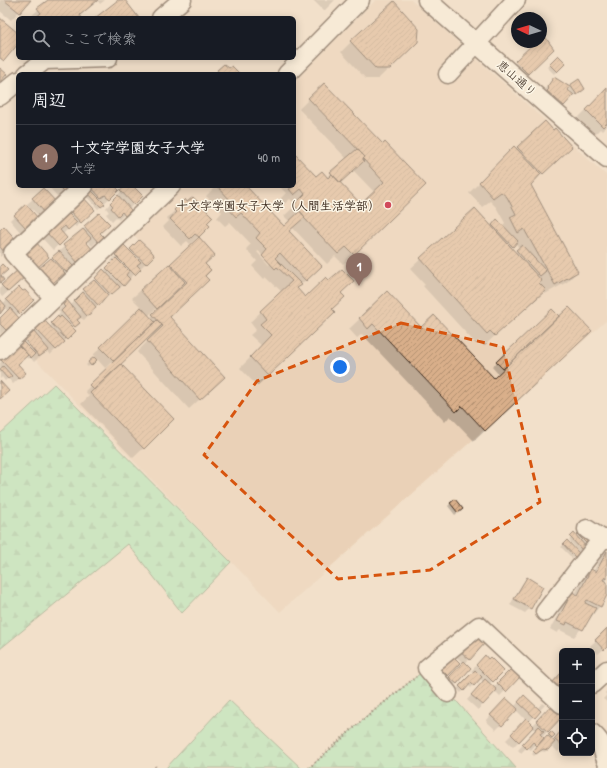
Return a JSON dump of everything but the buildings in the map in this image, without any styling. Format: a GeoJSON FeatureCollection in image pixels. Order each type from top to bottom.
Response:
{"type":"FeatureCollection","features":[{"type":"Feature","properties":{"kind":"street"},"geometry":{"type":"LineString","coordinates":[[163,16],[182,0]]}},
{"type":"Feature","properties":{"kind":"street"},"geometry":{"type":"LineString","coordinates":[[289,72],[360,0]]}},
{"type":"Feature","properties":{"kind":"street","name":"恵山通り"},"geometry":{"type":"LineString","coordinates":[[428,0],[607,158]]}},
{"type":"Feature","properties":{"kind":"street"},"geometry":{"type":"LineString","coordinates":[[448,74],[516,0]]}},
{"type":"Feature","properties":{"kind":"street"},"geometry":{"type":"LineString","coordinates":[[30,72],[45,60]]}},
{"type":"Feature","properties":{"kind":"street"},"geometry":{"type":"LineString","coordinates":[[0,96],[16,83]]}},
{"type":"Feature","properties":{"kind":"street"},"geometry":{"type":"LineString","coordinates":[[54,298],[13,253],[82,188]]}},
{"type":"Feature","properties":{"kind":"street"},"geometry":{"type":"LineString","coordinates":[[0,350],[169,188]]}},
{"type":"Feature","properties":{"kind":"street"},"geometry":{"type":"LineString","coordinates":[[545,612],[598,536]]}},
{"type":"Feature","properties":{"kind":"street"},"geometry":{"type":"LineString","coordinates":[[448,693],[427,668],[479,626],[559,701]]}},
{"type":"Feature","properties":{"kind":"street"},"geometry":{"type":"LineString","coordinates":[[595,681],[607,670]]}},
{"type":"Feature","properties":{"kind":"street"},"geometry":{"type":"LineString","coordinates":[[595,735],[601,742],[607,762]]}},
{"type":"Feature","properties":{"kind":"path"},"geometry":{"type":"LineString","coordinates":[[310,768],[366,718],[427,668]]}},
{"type":"Feature","properties":{"kind":"highlighted area"},"geometry":{"type":"Polygon","coordinates":[[[401,323],[503,347],[540,502],[430,570],[338,579],[204,455],[257,381],[401,323]]]}},
{"type":"Feature","properties":{"kind":"shaded area"},"geometry":{"type":"Polygon","coordinates":[[[376,0],[411,0],[607,176],[607,320],[280,612],[32,356],[150,252],[133,234],[181,188],[296,188],[296,77],[376,0]]]}},
{"type":"Feature","properties":{"kind":"green space"},"geometry":{"type":"Polygon","coordinates":[[[54,384],[231,562],[182,613],[128,544],[0,649],[0,434],[54,384]]]}},
{"type":"Feature","properties":{"kind":"green space"},"geometry":{"type":"Polygon","coordinates":[[[427,668],[516,768],[309,768],[365,718],[427,668]]]}},
{"type":"Feature","properties":{"kind":"green space"},"geometry":{"type":"Polygon","coordinates":[[[229,700],[301,768],[166,768],[229,700]]]}},
{"type":"Feature","properties":{"kind":"place","name":"十文字学園女子大学（人間生活学部）"},"geometry":{"type":"Point","coordinates":[388,205]}},
{"type":"Feature","properties":{"kind":"place","name":"十文字学園女子大学"},"geometry":{"type":"Point","coordinates":[359,286]}}]}
